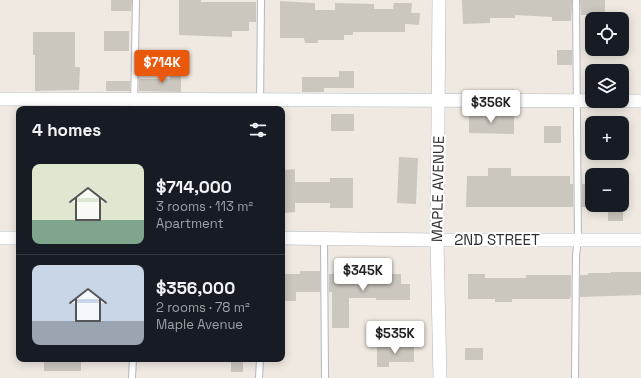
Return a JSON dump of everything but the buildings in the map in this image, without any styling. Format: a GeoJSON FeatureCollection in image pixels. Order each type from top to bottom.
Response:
{"type":"FeatureCollection","features":[{"type":"Feature","properties":{"kind":"street","name":"MAPLE AVENUE"},"geometry":{"type":"LineString","coordinates":[[439,0],[437,240],[440,378]]}},
{"type":"Feature","properties":{"kind":"street"},"geometry":{"type":"LineString","coordinates":[[0,99],[134,104],[260,105],[439,100],[641,101]]}},
{"type":"Feature","properties":{"kind":"street"},"geometry":{"type":"LineString","coordinates":[[0,238],[16,238]]}},
{"type":"Feature","properties":{"kind":"street","name":"2ND STREET"},"geometry":{"type":"LineString","coordinates":[[285,238],[641,240]]}},
{"type":"Feature","properties":{"kind":"lane"},"geometry":{"type":"LineString","coordinates":[[134,104],[136,0]]}},
{"type":"Feature","properties":{"kind":"lane"},"geometry":{"type":"LineString","coordinates":[[260,105],[261,0]]}},
{"type":"Feature","properties":{"kind":"lane"},"geometry":{"type":"LineString","coordinates":[[575,378],[576,255],[578,240],[576,0]]}},
{"type":"Feature","properties":{"kind":"lane"},"geometry":{"type":"LineString","coordinates":[[324,239],[325,378]]}},
{"type":"Feature","properties":{"kind":"lane"},"geometry":{"type":"LineString","coordinates":[[132,378],[133,362]]}},
{"type":"Feature","properties":{"kind":"lane"},"geometry":{"type":"LineString","coordinates":[[260,362],[260,378]]}}]}
